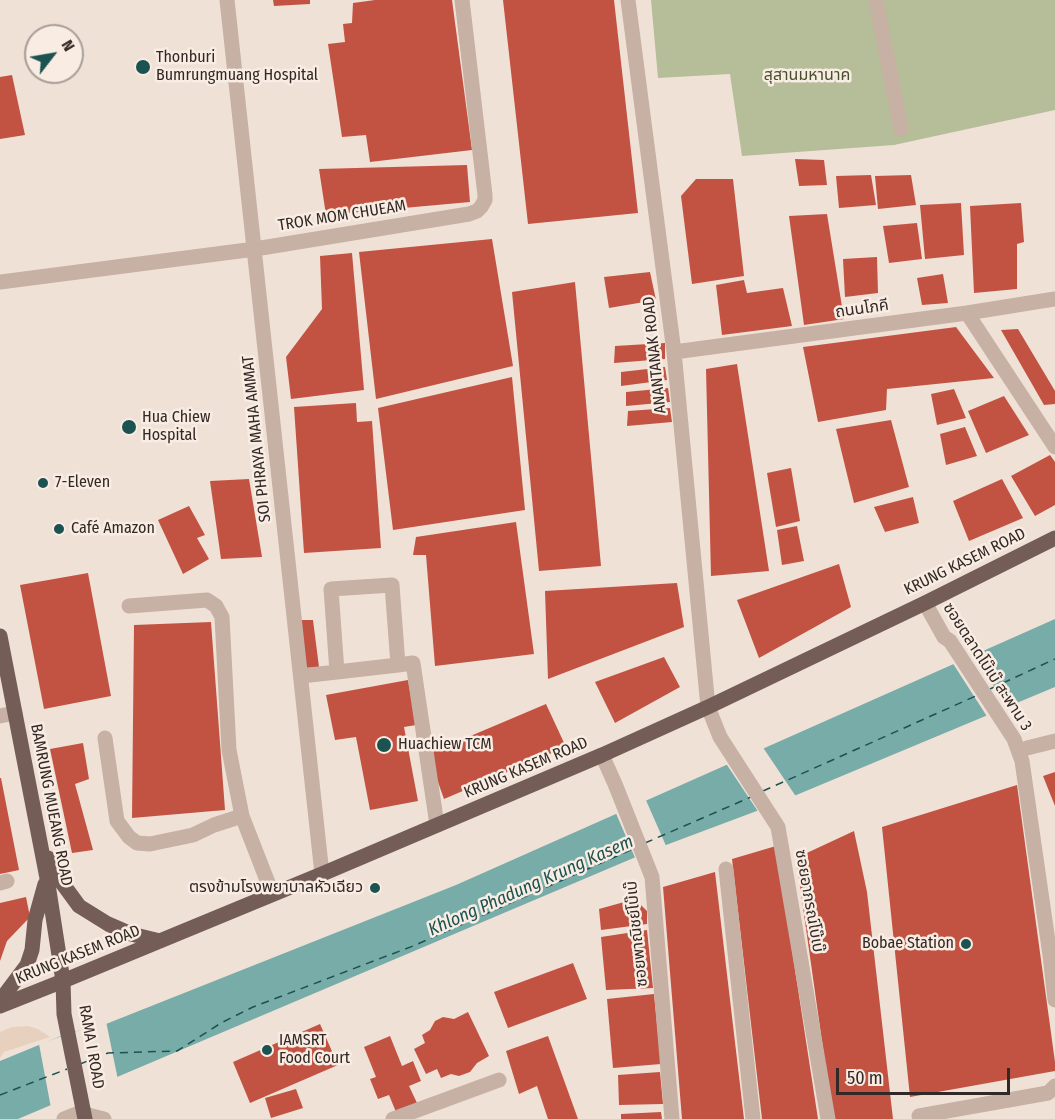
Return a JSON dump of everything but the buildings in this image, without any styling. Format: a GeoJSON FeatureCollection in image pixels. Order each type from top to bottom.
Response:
{"type":"FeatureCollection","features":[{"type":"Feature","properties":{"kind":"main road","name":"KRUNG KASEM ROAD"},"geometry":{"type":"LineString","coordinates":[[0,1006],[322,874],[602,755],[708,707],[1055,538]]}},
{"type":"Feature","properties":{"kind":"main road","name":"BAMRUNG MUEANG ROAD"},"geometry":{"type":"LineString","coordinates":[[0,636],[7,715],[40,842],[63,981]]}},
{"type":"Feature","properties":{"kind":"main road"},"geometry":{"type":"LineString","coordinates":[[40,842],[60,880],[79,906],[108,924],[131,934],[160,941]]}},
{"type":"Feature","properties":{"kind":"main road"},"geometry":{"type":"LineString","coordinates":[[0,999],[27,965],[32,950],[35,920],[47,878]]}},
{"type":"Feature","properties":{"kind":"main road","name":"RAMA I ROAD"},"geometry":{"type":"LineString","coordinates":[[63,981],[64,1014],[85,1115]]}},
{"type":"Feature","properties":{"kind":"street","name":"SOI PHRAYA MAHA AMMAT"},"geometry":{"type":"LineString","coordinates":[[227,0],[322,874]]}},
{"type":"Feature","properties":{"kind":"street","name":"TROK MOM CHUEAM"},"geometry":{"type":"LineString","coordinates":[[0,282],[255,249],[477,211],[485,200],[485,195],[462,0]]}},
{"type":"Feature","properties":{"kind":"street","name":"ANANTANAK ROAD"},"geometry":{"type":"LineString","coordinates":[[628,0],[674,352],[708,707]]}},
{"type":"Feature","properties":{"kind":"street"},"geometry":{"type":"LineString","coordinates":[[876,0],[901,129]]}},
{"type":"Feature","properties":{"kind":"street","name":"ถนนโภคี"},"geometry":{"type":"LineString","coordinates":[[674,352],[1055,299]]}},
{"type":"Feature","properties":{"kind":"street"},"geometry":{"type":"LineString","coordinates":[[967,313],[1055,447]]}},
{"type":"Feature","properties":{"kind":"street"},"geometry":{"type":"LineString","coordinates":[[337,672],[331,590],[392,585],[398,665]]}},
{"type":"Feature","properties":{"kind":"street"},"geometry":{"type":"LineString","coordinates":[[129,606],[207,600],[216,606],[222,617],[229,750],[242,816],[273,893]]}},
{"type":"Feature","properties":{"kind":"street","name":"ซอยตลาดโบ๊เบ๊ สะพาน 3"},"geometry":{"type":"LineString","coordinates":[[925,603],[944,637],[950,641],[1014,739],[1022,761],[1055,1000]]}},
{"type":"Feature","properties":{"kind":"street"},"geometry":{"type":"LineString","coordinates":[[300,676],[413,663],[437,825]]}},
{"type":"Feature","properties":{"kind":"street","name":"ซอยอาภรณ์โบ๊เบ๊"},"geometry":{"type":"LineString","coordinates":[[708,707],[720,737],[777,827],[828,1119]]}},
{"type":"Feature","properties":{"kind":"street"},"geometry":{"type":"LineString","coordinates":[[105,738],[117,820],[121,828],[136,843],[150,844],[193,835],[242,816]]}},
{"type":"Feature","properties":{"kind":"street"},"geometry":{"type":"LineString","coordinates":[[1027,748],[1055,741]]}},
{"type":"Feature","properties":{"kind":"street","name":"ซอยพาณิชย์โบ๊เบ๊"},"geometry":{"type":"LineString","coordinates":[[602,755],[651,877],[672,1119]]}},
{"type":"Feature","properties":{"kind":"street"},"geometry":{"type":"LineString","coordinates":[[726,869],[753,1119]]}},
{"type":"Feature","properties":{"kind":"street"},"geometry":{"type":"LineString","coordinates":[[393,1119],[499,1080]]}},
{"type":"Feature","properties":{"kind":"street"},"geometry":{"type":"LineString","coordinates":[[919,1116],[1048,1093],[1055,1086]]}},
{"type":"Feature","properties":{"kind":"street"},"geometry":{"type":"LineString","coordinates":[[64,1119],[85,1115],[104,1119]]}},
{"type":"Feature","properties":{"kind":"green space","name":"สุสานมหานาค"},"geometry":{"type":"Polygon","coordinates":[[[651,0],[1055,0],[1055,110],[894,145],[742,156],[730,74],[658,78],[651,0]]]}},
{"type":"Feature","properties":{"kind":"shaded area"},"geometry":{"type":"Polygon","coordinates":[[[28,1026],[50,1037],[4,1052],[0,1058],[0,1032],[12,1027],[28,1026]]]}},
{"type":"Feature","properties":{"kind":"water","name":"Khlong Phadung Krung Kasem"},"geometry":{"type":"Polygon","coordinates":[[[1055,619],[1055,687],[770,806],[650,851],[18,1119],[0,1119],[0,1061],[68,1033],[106,1024],[456,885],[1055,619]]]}},
{"type":"Feature","properties":{"kind":"pier"},"geometry":{"type":"Polygon","coordinates":[[[973,653],[1009,710],[988,718],[952,662],[973,653]]]}},
{"type":"Feature","properties":{"kind":"pier"},"geometry":{"type":"Polygon","coordinates":[[[762,746],[797,798],[759,813],[725,762],[762,746]]]}},
{"type":"Feature","properties":{"kind":"pier"},"geometry":{"type":"Polygon","coordinates":[[[645,798],[667,848],[636,860],[615,811],[645,798]]]}},
{"type":"Feature","properties":{"kind":"pier"},"geometry":{"type":"Polygon","coordinates":[[[106,1021],[118,1080],[51,1108],[39,1044],[106,1021]]]}},
{"type":"Feature","properties":{"kind":"ferry route"},"geometry":{"type":"LineString","coordinates":[[990,689],[1055,659]]}},
{"type":"Feature","properties":{"kind":"ferry route"},"geometry":{"type":"LineString","coordinates":[[763,791],[978,695]]}},
{"type":"Feature","properties":{"kind":"ferry route"},"geometry":{"type":"LineString","coordinates":[[645,843],[751,797]]}},
{"type":"Feature","properties":{"kind":"ferry route"},"geometry":{"type":"LineString","coordinates":[[80,1064],[108,1053],[177,1051],[221,1023],[253,1007],[413,946],[633,849]]}},
{"type":"Feature","properties":{"kind":"ferry route"},"geometry":{"type":"LineString","coordinates":[[0,1095],[67,1069]]}},
{"type":"Feature","properties":{"kind":"place","name":"Thonburi Bumrungmuang Hospital"},"geometry":{"type":"Point","coordinates":[143,67]}},
{"type":"Feature","properties":{"kind":"place","name":"Hua Chiew Hospital"},"geometry":{"type":"Point","coordinates":[129,427]}},
{"type":"Feature","properties":{"kind":"place","name":"7-Eleven"},"geometry":{"type":"Point","coordinates":[43,483]}},
{"type":"Feature","properties":{"kind":"place","name":"Café Amazon"},"geometry":{"type":"Point","coordinates":[59,529]}},
{"type":"Feature","properties":{"kind":"place","name":"Huachiew TCM"},"geometry":{"type":"Point","coordinates":[384,745]}},
{"type":"Feature","properties":{"kind":"place","name":"ตรงข้ามโรงพยาบาลหัวเฉียว"},"geometry":{"type":"Point","coordinates":[375,888]}},
{"type":"Feature","properties":{"kind":"place","name":"Bobae Station"},"geometry":{"type":"Point","coordinates":[966,944]}},
{"type":"Feature","properties":{"kind":"place","name":"IAMSRT Food Court"},"geometry":{"type":"Point","coordinates":[267,1050]}}]}
